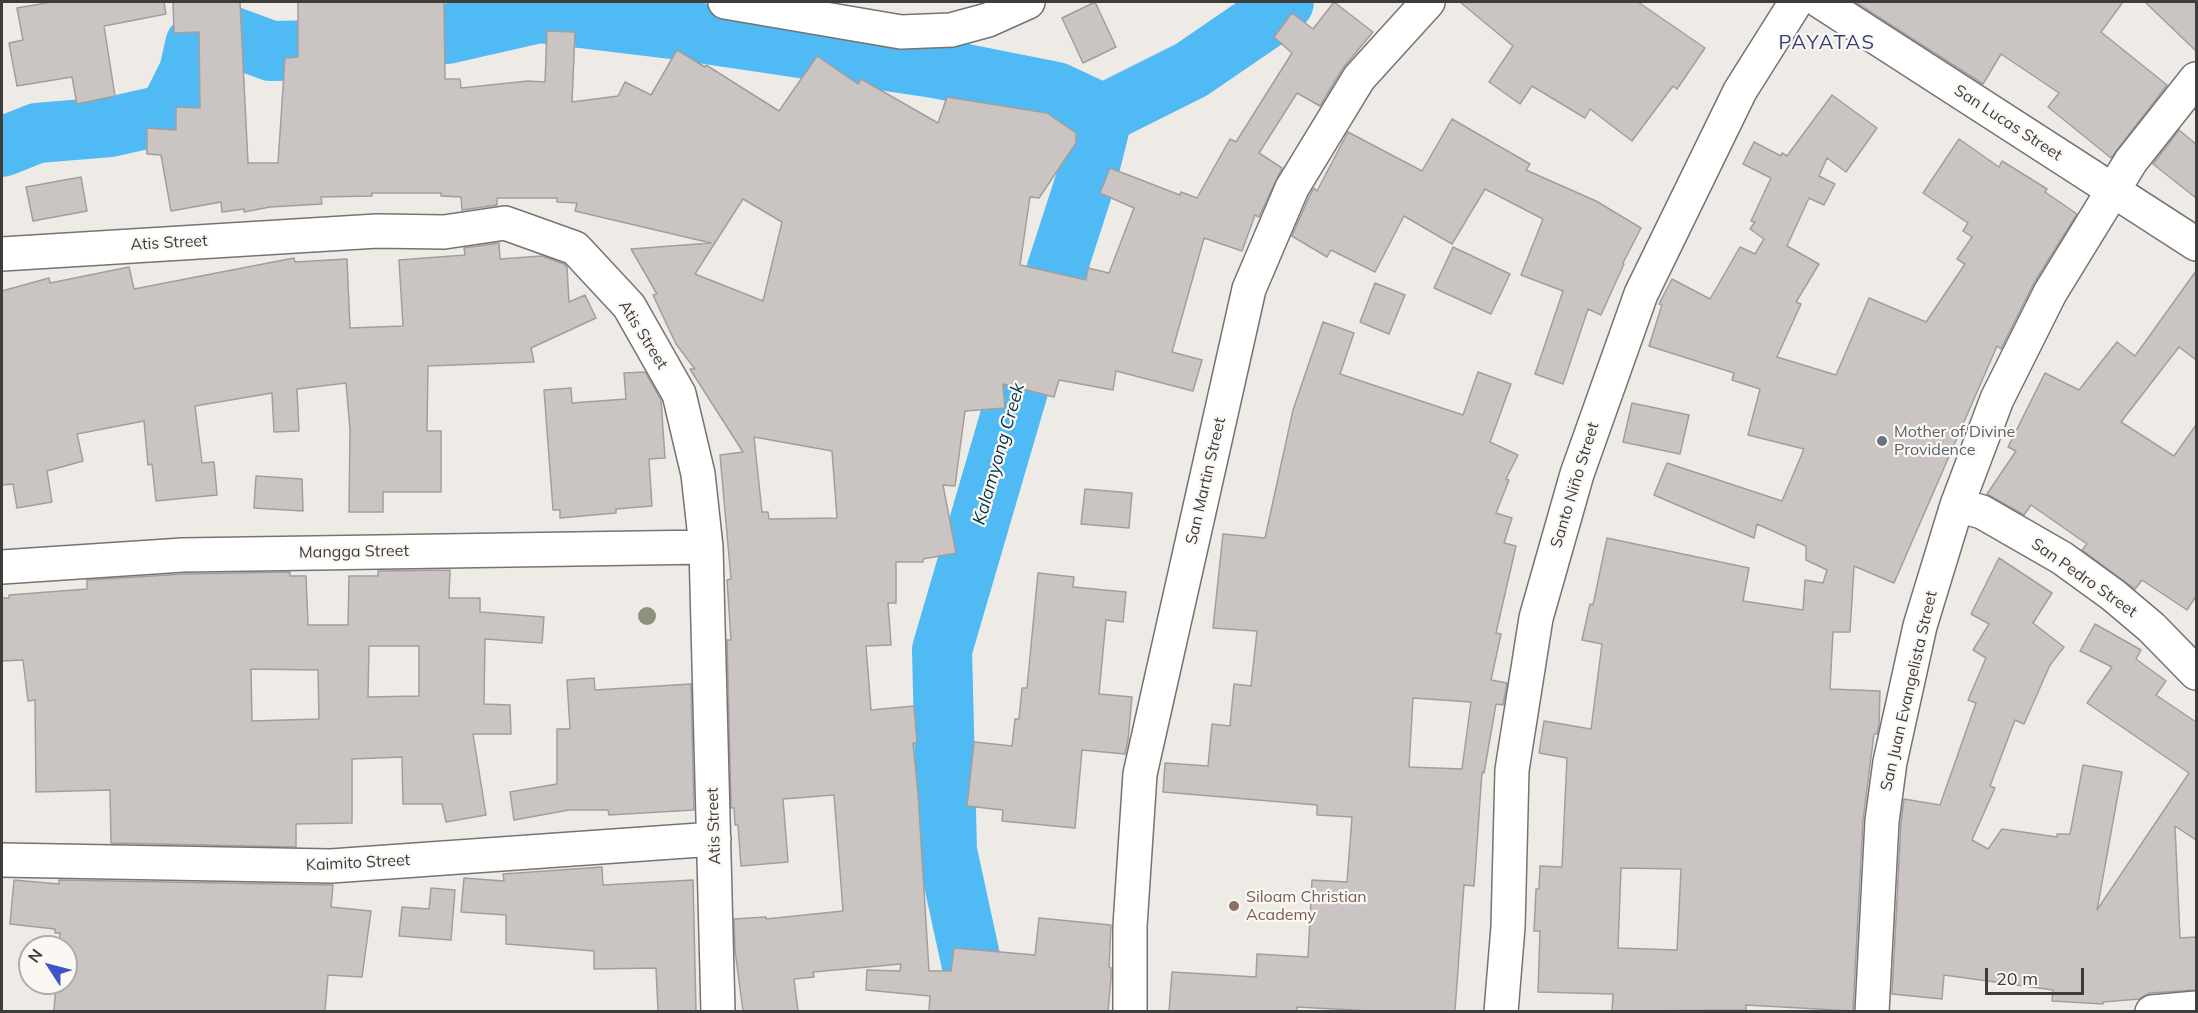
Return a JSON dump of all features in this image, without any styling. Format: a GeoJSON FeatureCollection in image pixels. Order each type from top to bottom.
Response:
{"type":"FeatureCollection","features":[{"type":"Feature","properties":{"kind":"street"},"geometry":{"type":"LineString","coordinates":[[725,2],[901,32],[951,30],[988,20],[1028,2]]}},
{"type":"Feature","properties":{"kind":"street","name":"San Martin Street"},"geometry":{"type":"LineString","coordinates":[[1130,1011],[1130,926],[1140,774],[1249,289],[1292,188],[1359,78],[1428,2]]}},
{"type":"Feature","properties":{"kind":"street","name":"Santo Niño Street"},"geometry":{"type":"LineString","coordinates":[[1502,1011],[1508,927],[1512,770],[1536,618],[1576,474],[1641,294],[1740,91],[1796,2]]}},
{"type":"Feature","properties":{"kind":"street","name":"San Lucas Street"},"geometry":{"type":"LineString","coordinates":[[1821,2],[2196,244]]}},
{"type":"Feature","properties":{"kind":"street","name":"San Juan Evangelista Street"},"geometry":{"type":"LineString","coordinates":[[1872,1011],[1882,821],[1890,762],[1920,626],[1957,505],[1997,399],[2050,293],[2111,190],[2196,79]]}},
{"type":"Feature","properties":{"kind":"street","name":"Atis Street"},"geometry":{"type":"LineString","coordinates":[[2,254],[377,231],[444,232],[505,223],[575,248],[628,306],[679,394],[698,474],[706,547],[718,1011]]}},
{"type":"Feature","properties":{"kind":"street","name":"San Pedro Street"},"geometry":{"type":"LineString","coordinates":[[1957,505],[1982,512],[2062,558],[2113,595],[2151,627],[2196,673]]}},
{"type":"Feature","properties":{"kind":"street","name":"Mangga Street"},"geometry":{"type":"LineString","coordinates":[[2,567],[183,555],[706,547]]}},
{"type":"Feature","properties":{"kind":"street","name":"Kaimito Street"},"geometry":{"type":"LineString","coordinates":[[2,860],[331,866],[714,839]]}},
{"type":"Feature","properties":{"kind":"street"},"geometry":{"type":"LineString","coordinates":[[2152,1011],[2196,1008]]}},
{"type":"Feature","properties":{"kind":"building"},"geometry":{"type":"Polygon","coordinates":[[[52,2],[164,2],[166,14],[104,26],[115,96],[77,104],[72,77],[17,86],[9,43],[23,40],[17,8],[52,2]]]}},
{"type":"Feature","properties":{"kind":"building"},"geometry":{"type":"Polygon","coordinates":[[[173,2],[240,2],[248,163],[278,163],[285,58],[298,57],[298,2],[444,2],[445,79],[460,79],[461,88],[528,81],[545,82],[547,31],[575,32],[572,102],[618,96],[625,82],[651,95],[677,50],[705,67],[706,65],[779,111],[817,56],[858,84],[861,79],[938,123],[947,97],[1047,113],[1076,133],[1076,143],[1039,198],[1030,197],[1020,265],[1086,280],[1088,268],[1109,273],[1134,208],[1100,193],[1110,168],[1180,195],[1181,192],[1197,198],[1230,139],[1236,142],[1292,53],[1274,37],[1292,13],[1313,29],[1334,2],[1373,32],[1343,68],[1320,106],[1297,93],[1259,153],[1282,168],[1259,217],[1255,215],[1242,251],[1204,238],[1172,352],[1202,360],[1193,391],[1116,371],[1113,390],[1059,380],[1054,397],[1003,384],[1005,408],[965,411],[955,486],[943,485],[956,553],[923,559],[923,562],[896,562],[896,603],[888,603],[891,645],[866,646],[871,710],[914,706],[917,743],[913,743],[929,971],[951,971],[954,948],[1035,955],[1039,918],[1111,925],[1109,967],[1111,968],[1111,979],[1108,1011],[929,1011],[930,996],[866,990],[867,970],[900,971],[901,964],[813,972],[814,977],[794,979],[798,1011],[743,1011],[735,950],[734,919],[766,917],[766,919],[843,911],[834,795],[783,799],[788,862],[741,866],[738,825],[735,825],[734,808],[731,808],[727,640],[731,640],[727,580],[731,579],[720,455],[743,452],[690,369],[695,369],[676,344],[653,295],[657,294],[631,249],[711,243],[575,211],[577,203],[557,202],[557,198],[497,198],[497,205],[462,210],[461,197],[441,196],[441,193],[372,193],[372,196],[321,197],[322,204],[270,207],[244,212],[244,209],[222,212],[221,202],[171,211],[161,155],[147,154],[147,128],[176,130],[176,107],[200,108],[199,32],[174,33],[173,2]],[[743,199],[695,274],[763,301],[782,222],[743,199]],[[754,437],[762,512],[768,512],[769,519],[837,518],[832,451],[754,437]]]}},
{"type":"Feature","properties":{"kind":"building"},"geometry":{"type":"Polygon","coordinates":[[[1095,2],[1116,47],[1083,63],[1062,18],[1095,2]]]}},
{"type":"Feature","properties":{"kind":"building"},"geometry":{"type":"Polygon","coordinates":[[[1460,2],[1638,2],[1705,48],[1677,89],[1673,86],[1632,141],[1590,109],[1585,118],[1532,86],[1520,104],[1489,82],[1513,46],[1460,2]]]}},
{"type":"Feature","properties":{"kind":"building"},"geometry":{"type":"Polygon","coordinates":[[[1855,2],[2123,2],[2101,32],[2167,85],[2111,158],[2048,107],[2059,93],[2001,54],[1983,84],[1855,2]]]}},
{"type":"Feature","properties":{"kind":"building"},"geometry":{"type":"Polygon","coordinates":[[[2145,2],[2196,2],[2196,51],[2145,2]]]}},
{"type":"Feature","properties":{"kind":"building"},"geometry":{"type":"Polygon","coordinates":[[[1832,95],[1877,128],[1846,172],[1827,158],[1819,176],[1835,184],[1824,205],[1809,198],[1787,246],[1819,264],[1796,302],[1801,304],[1777,357],[1836,375],[1869,298],[1926,322],[1965,264],[1957,259],[1972,237],[1963,231],[1968,223],[1923,193],[1959,139],[1999,167],[2002,161],[2047,189],[2045,192],[2077,214],[2034,283],[2001,349],[1997,346],[1894,583],[1854,566],[1850,632],[1833,632],[1830,689],[1880,691],[1879,725],[1877,734],[1874,734],[1863,820],[1853,1011],[1746,1005],[1746,1010],[1612,1011],[1613,994],[1538,992],[1540,931],[1534,931],[1536,889],[1539,889],[1540,866],[1562,867],[1567,758],[1539,753],[1544,721],[1591,729],[1602,644],[1582,640],[1590,604],[1593,605],[1607,538],[1749,568],[1743,601],[1803,610],[1805,580],[1823,583],[1827,570],[1806,560],[1806,546],[1757,524],[1754,538],[1654,495],[1667,463],[1782,501],[1804,449],[1748,435],[1760,389],[1732,380],[1734,373],[1649,346],[1662,305],[1659,304],[1672,279],[1710,299],[1740,247],[1755,254],[1764,239],[1750,229],[1755,222],[1751,221],[1771,178],[1743,164],[1754,142],[1781,156],[1782,153],[1787,156],[1832,95]],[[1621,868],[1618,948],[1677,950],[1681,869],[1621,868]]]}},
{"type":"Feature","properties":{"kind":"building"},"geometry":{"type":"Polygon","coordinates":[[[1452,119],[1530,164],[1526,170],[1596,201],[1641,228],[1601,315],[1588,309],[1563,384],[1535,374],[1563,291],[1521,275],[1543,219],[1485,189],[1452,244],[1404,216],[1375,272],[1331,250],[1327,257],[1292,236],[1309,197],[1314,188],[1317,191],[1348,132],[1422,171],[1452,119]]]}},
{"type":"Feature","properties":{"kind":"building"},"geometry":{"type":"Polygon","coordinates":[[[2179,130],[2196,144],[2196,198],[2153,164],[2179,130]]]}},
{"type":"Feature","properties":{"kind":"building"},"geometry":{"type":"Polygon","coordinates":[[[81,177],[87,211],[33,221],[26,187],[81,177]]]}},
{"type":"Feature","properties":{"kind":"building"},"geometry":{"type":"Polygon","coordinates":[[[499,243],[500,259],[542,256],[564,264],[567,267],[569,302],[585,295],[596,318],[531,348],[534,362],[428,366],[427,431],[441,431],[441,492],[383,492],[383,512],[349,512],[350,429],[346,383],[297,389],[299,431],[274,432],[272,393],[195,406],[202,463],[214,462],[217,495],[156,501],[152,464],[148,465],[144,421],[77,434],[83,461],[47,471],[52,502],[17,508],[13,484],[2,485],[2,291],[49,278],[50,283],[129,267],[134,289],[294,258],[295,262],[347,259],[350,328],[403,326],[399,260],[465,255],[464,248],[499,243]]]}},
{"type":"Feature","properties":{"kind":"building"},"geometry":{"type":"Polygon","coordinates":[[[1453,247],[1510,274],[1491,314],[1434,288],[1453,247]]]}},
{"type":"Feature","properties":{"kind":"building"},"geometry":{"type":"Polygon","coordinates":[[[2196,271],[2196,360],[2179,347],[2121,422],[2174,456],[2196,425],[2196,596],[2187,610],[2142,580],[2135,589],[2082,550],[2087,544],[2031,505],[2024,515],[1987,494],[2016,451],[2008,447],[2045,373],[2079,390],[2117,342],[2135,356],[2196,271]]]}},
{"type":"Feature","properties":{"kind":"building"},"geometry":{"type":"Polygon","coordinates":[[[1375,283],[1405,295],[1389,334],[1360,322],[1375,283]]]}},
{"type":"Feature","properties":{"kind":"building"},"geometry":{"type":"Polygon","coordinates":[[[1323,322],[1354,333],[1340,374],[1463,415],[1478,372],[1511,384],[1490,442],[1518,455],[1506,479],[1509,480],[1496,513],[1512,518],[1504,543],[1516,546],[1496,633],[1501,634],[1491,680],[1507,683],[1503,705],[1496,704],[1484,773],[1482,772],[1474,886],[1464,885],[1455,1011],[1371,1011],[1297,1007],[1297,1011],[1169,1011],[1172,972],[1256,977],[1257,954],[1308,957],[1312,880],[1347,882],[1352,817],[1317,815],[1317,805],[1163,792],[1165,763],[1208,766],[1212,724],[1230,726],[1234,684],[1251,686],[1257,631],[1213,628],[1223,534],[1265,538],[1293,410],[1323,322]],[[1413,698],[1409,767],[1462,769],[1471,702],[1413,698]]]}},
{"type":"Feature","properties":{"kind":"building"},"geometry":{"type":"Polygon","coordinates":[[[645,372],[661,400],[665,458],[649,459],[652,506],[616,509],[616,513],[560,518],[560,510],[553,510],[544,390],[571,388],[572,403],[626,399],[624,373],[645,372]]]}},
{"type":"Feature","properties":{"kind":"building"},"geometry":{"type":"Polygon","coordinates":[[[1632,403],[1689,415],[1680,454],[1623,442],[1632,403]]]}},
{"type":"Feature","properties":{"kind":"building"},"geometry":{"type":"Polygon","coordinates":[[[256,476],[302,479],[303,511],[254,508],[256,476]]]}},
{"type":"Feature","properties":{"kind":"building"},"geometry":{"type":"Polygon","coordinates":[[[1085,489],[1132,493],[1129,528],[1081,524],[1085,489]]]}},
{"type":"Feature","properties":{"kind":"building"},"geometry":{"type":"Polygon","coordinates":[[[1999,558],[2052,593],[2033,623],[2064,647],[2050,665],[2024,724],[2015,720],[1990,786],[1995,788],[1972,840],[1988,849],[2002,829],[2057,837],[2057,834],[2070,834],[2083,765],[2122,772],[2097,910],[2189,773],[2087,703],[2112,667],[2080,651],[2095,624],[2141,650],[2136,659],[2166,681],[2156,695],[2196,722],[2196,840],[2175,826],[2180,938],[2196,937],[2196,990],[2150,993],[2139,999],[2103,1002],[2103,1004],[2052,1001],[2053,990],[1944,975],[1942,999],[1892,994],[1904,799],[1940,805],[1976,703],[1968,700],[1986,658],[1973,650],[1989,624],[1971,614],[1999,558]]]}},
{"type":"Feature","properties":{"kind":"building"},"geometry":{"type":"Polygon","coordinates":[[[450,570],[449,598],[480,598],[480,612],[544,617],[542,643],[485,639],[484,704],[510,705],[511,734],[473,734],[486,815],[446,822],[442,804],[403,804],[402,757],[352,759],[352,823],[296,824],[296,847],[111,843],[110,790],[36,792],[35,700],[28,701],[23,660],[2,661],[2,598],[9,598],[9,595],[87,589],[87,580],[184,574],[290,572],[290,576],[306,576],[308,625],[348,625],[349,576],[378,576],[378,571],[450,570]],[[369,646],[368,697],[419,696],[419,646],[369,646]],[[251,669],[252,721],[319,719],[318,670],[251,669]]]}},
{"type":"Feature","properties":{"kind":"building"},"geometry":{"type":"Polygon","coordinates":[[[1038,573],[1074,577],[1073,587],[1126,592],[1123,622],[1106,620],[1099,694],[1132,697],[1125,754],[1082,750],[1075,828],[1002,821],[1003,810],[967,806],[974,742],[1012,746],[1015,719],[1019,719],[1022,688],[1027,688],[1038,573]]]}},
{"type":"Feature","properties":{"kind":"building"},"geometry":{"type":"Polygon","coordinates":[[[594,678],[595,690],[691,684],[694,810],[609,815],[608,810],[569,810],[514,820],[510,792],[557,784],[557,729],[570,729],[567,680],[594,678]]]}},
{"type":"Feature","properties":{"kind":"building"},"geometry":{"type":"Polygon","coordinates":[[[602,867],[603,885],[693,880],[696,1011],[658,1011],[656,968],[594,969],[594,951],[506,944],[506,915],[461,912],[464,878],[504,881],[503,874],[602,867]]]}},
{"type":"Feature","properties":{"kind":"building"},"geometry":{"type":"Polygon","coordinates":[[[14,880],[59,884],[59,880],[333,885],[331,907],[371,911],[362,977],[328,975],[325,1011],[54,1011],[55,995],[78,995],[78,935],[60,935],[60,933],[55,933],[55,929],[10,924],[14,880]]]}},
{"type":"Feature","properties":{"kind":"building"},"geometry":{"type":"Polygon","coordinates":[[[431,888],[455,890],[451,940],[399,936],[402,907],[429,909],[431,888]]]}},
{"type":"Feature","properties":{"kind":"waterway","name":"Kalamyong Creek"},"geometry":{"type":"LineString","coordinates":[[982,1012],[947,851],[942,650],[1021,380],[1089,170],[1103,114],[1191,70],[1270,16],[1284,2]]}},
{"type":"Feature","properties":{"kind":"waterway"},"geometry":{"type":"LineString","coordinates":[[2,147],[37,133],[110,127],[168,114],[189,72],[195,45],[211,35],[225,34],[271,51],[322,50],[358,36],[447,34],[539,13],[680,30],[935,68],[1056,92],[1103,114]]}},
{"type":"Feature","properties":{"kind":"place","name":"Mother of Divine Providence"},"geometry":{"type":"Point","coordinates":[1882,441]}},
{"type":"Feature","properties":{"kind":"place","name":"Siloam Christian Academy"},"geometry":{"type":"Point","coordinates":[1234,906]}},
{"type":"Feature","properties":{"kind":"district","name":"PAYATAS"},"geometry":{"type":"Point","coordinates":[1827,43]}}]}
